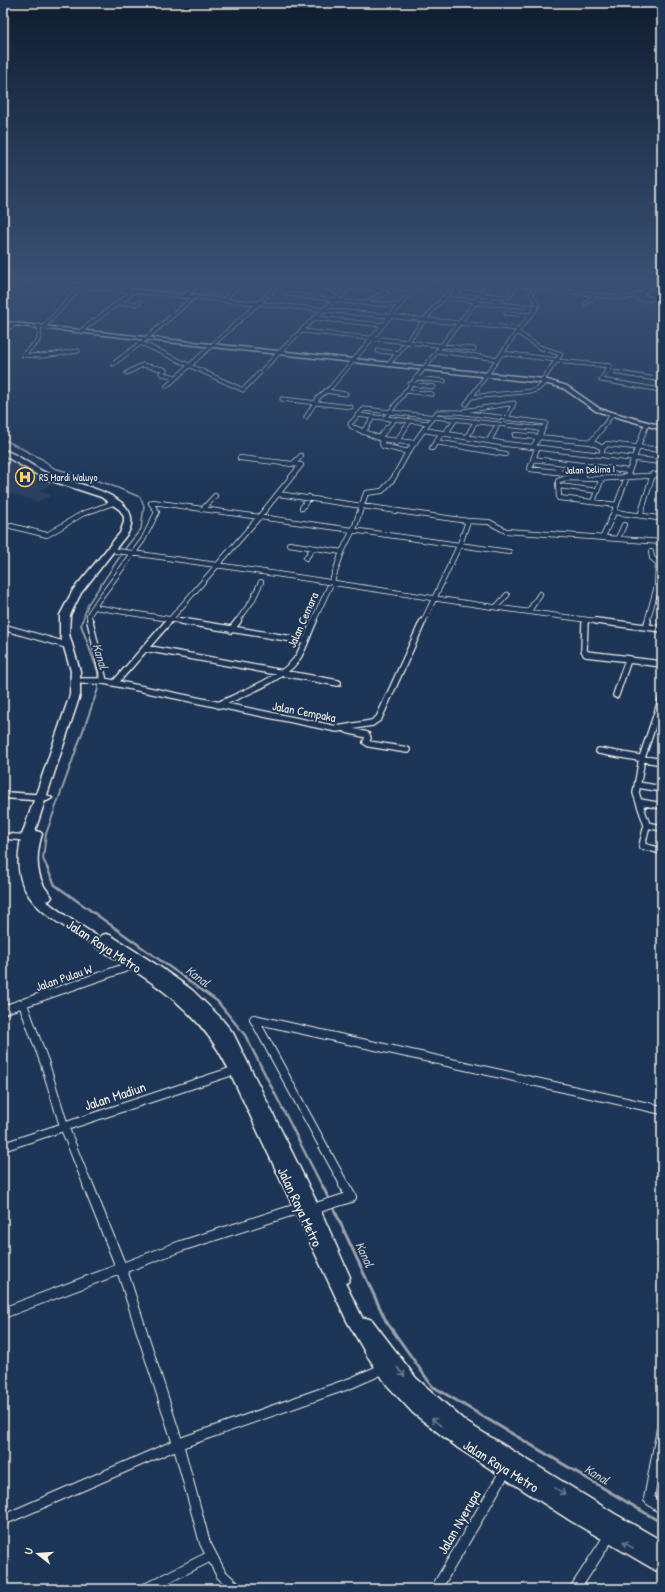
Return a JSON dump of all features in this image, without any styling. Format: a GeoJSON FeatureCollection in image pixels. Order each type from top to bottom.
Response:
{"type":"FeatureCollection","features":[{"type":"Feature","properties":{"kind":"highway"},"geometry":{"type":"LineString","coordinates":[[3,449],[48,473],[103,491],[127,505],[134,515],[132,529],[118,551],[105,561],[78,592],[66,614],[64,623],[66,645],[74,661],[76,672],[75,695],[44,798],[32,854],[32,867],[35,880],[41,893],[50,902],[103,941]]}},
{"type":"Feature","properties":{"kind":"highway"},"geometry":{"type":"LineString","coordinates":[[3,452],[45,476],[96,492],[116,502],[124,509],[129,522],[122,537],[76,604],[71,622],[70,633],[84,680],[77,706],[44,798]]}},
{"type":"Feature","properties":{"kind":"highway","name":"Jalan Raya Metro"},"geometry":{"type":"LineString","coordinates":[[44,798],[27,838],[24,854],[24,868],[27,883],[35,895],[60,918],[103,941],[132,960],[189,1005],[208,1023],[219,1039],[236,1070],[306,1209],[360,1330],[403,1392],[427,1415],[458,1439],[610,1534],[662,1564]]}},
{"type":"Feature","properties":{"kind":"highway"},"geometry":{"type":"LineString","coordinates":[[132,960],[176,983],[195,998],[215,1019],[228,1036],[306,1209],[351,1298],[367,1327],[410,1384],[460,1428],[608,1521],[662,1550]]}},
{"type":"Feature","properties":{"kind":"main road"},"geometry":{"type":"LineString","coordinates":[[3,795],[44,798]]}},
{"type":"Feature","properties":{"kind":"street"},"geometry":{"type":"LineString","coordinates":[[24,353],[22,355],[34,356],[58,353]]}},
{"type":"Feature","properties":{"kind":"street"},"geometry":{"type":"LineString","coordinates":[[113,364],[127,353]]}},
{"type":"Feature","properties":{"kind":"street"},"geometry":{"type":"LineString","coordinates":[[164,353],[243,390],[280,353]]}},
{"type":"Feature","properties":{"kind":"street"},"geometry":{"type":"LineString","coordinates":[[167,386],[203,353]]}},
{"type":"Feature","properties":{"kind":"street"},"geometry":{"type":"LineString","coordinates":[[283,353],[544,382],[562,386],[592,407],[612,415],[662,428]]}},
{"type":"Feature","properties":{"kind":"street"},"geometry":{"type":"LineString","coordinates":[[306,417],[316,402],[331,387],[358,353]]}},
{"type":"Feature","properties":{"kind":"street"},"geometry":{"type":"LineString","coordinates":[[388,365],[399,353]]}},
{"type":"Feature","properties":{"kind":"street"},"geometry":{"type":"LineString","coordinates":[[385,418],[435,353]]}},
{"type":"Feature","properties":{"kind":"street"},"geometry":{"type":"LineString","coordinates":[[454,353],[498,359]]}},
{"type":"Feature","properties":{"kind":"street"},"geometry":{"type":"LineString","coordinates":[[466,404],[474,397],[486,375],[502,353]]}},
{"type":"Feature","properties":{"kind":"street"},"geometry":{"type":"LineString","coordinates":[[504,353],[556,361],[610,366],[601,380],[662,390]]}},
{"type":"Feature","properties":{"kind":"street"},"geometry":{"type":"LineString","coordinates":[[474,397],[485,394],[538,389],[561,354],[559,353]]}},
{"type":"Feature","properties":{"kind":"street"},"geometry":{"type":"LineString","coordinates":[[127,373],[142,365],[165,370],[162,374],[178,376]]}},
{"type":"Feature","properties":{"kind":"street"},"geometry":{"type":"LineString","coordinates":[[606,371],[662,380]]}},
{"type":"Feature","properties":{"kind":"street"},"geometry":{"type":"LineString","coordinates":[[415,378],[444,382]]}},
{"type":"Feature","properties":{"kind":"street"},"geometry":{"type":"LineString","coordinates":[[410,384],[434,387]]}},
{"type":"Feature","properties":{"kind":"street"},"geometry":{"type":"LineString","coordinates":[[405,391],[432,394]]}},
{"type":"Feature","properties":{"kind":"street"},"geometry":{"type":"LineString","coordinates":[[325,392],[346,394]]}},
{"type":"Feature","properties":{"kind":"street"},"geometry":{"type":"LineString","coordinates":[[282,399],[351,407]]}},
{"type":"Feature","properties":{"kind":"street"},"geometry":{"type":"LineString","coordinates":[[458,412],[514,403],[518,400]]}},
{"type":"Feature","properties":{"kind":"street"},"geometry":{"type":"LineString","coordinates":[[507,418],[514,403]]}},
{"type":"Feature","properties":{"kind":"street"},"geometry":{"type":"LineString","coordinates":[[481,415],[486,408]]}},
{"type":"Feature","properties":{"kind":"street"},"geometry":{"type":"LineString","coordinates":[[415,443],[380,438],[351,426],[357,415],[363,409],[542,429]]}},
{"type":"Feature","properties":{"kind":"street"},"geometry":{"type":"LineString","coordinates":[[380,438],[383,446],[408,452],[433,416],[440,411],[507,418],[546,423],[535,447],[531,469],[587,476],[662,474]]}},
{"type":"Feature","properties":{"kind":"street"},"geometry":{"type":"LineString","coordinates":[[357,415],[428,423]]}},
{"type":"Feature","properties":{"kind":"street"},"geometry":{"type":"LineString","coordinates":[[591,442],[612,415]]}},
{"type":"Feature","properties":{"kind":"street"},"geometry":{"type":"LineString","coordinates":[[363,432],[374,417]]}},
{"type":"Feature","properties":{"kind":"street"},"geometry":{"type":"LineString","coordinates":[[380,438],[395,419]]}},
{"type":"Feature","properties":{"kind":"street"},"geometry":{"type":"LineString","coordinates":[[432,448],[456,419]]}},
{"type":"Feature","properties":{"kind":"street"},"geometry":{"type":"LineString","coordinates":[[392,449],[410,421]]}},
{"type":"Feature","properties":{"kind":"street"},"geometry":{"type":"LineString","coordinates":[[467,437],[476,421]]}},
{"type":"Feature","properties":{"kind":"street"},"geometry":{"type":"LineString","coordinates":[[489,441],[498,424]]}},
{"type":"Feature","properties":{"kind":"street"},"geometry":{"type":"LineString","coordinates":[[602,537],[617,505],[647,424]]}},
{"type":"Feature","properties":{"kind":"street"},"geometry":{"type":"LineString","coordinates":[[510,444],[519,427]]}},
{"type":"Feature","properties":{"kind":"street"},"geometry":{"type":"LineString","coordinates":[[424,430],[510,444],[662,462]]}},
{"type":"Feature","properties":{"kind":"street"},"geometry":{"type":"LineString","coordinates":[[515,435],[591,442],[603,448]]}},
{"type":"Feature","properties":{"kind":"street"},"geometry":{"type":"LineString","coordinates":[[436,442],[505,454]]}},
{"type":"Feature","properties":{"kind":"street"},"geometry":{"type":"LineString","coordinates":[[601,455],[603,448],[607,444],[662,450]]}},
{"type":"Feature","properties":{"kind":"street","name":"Jalan Cemara"},"geometry":{"type":"LineString","coordinates":[[218,705],[281,673],[296,660],[332,580],[342,552],[354,529],[366,493],[382,491],[393,479],[408,452]]}},
{"type":"Feature","properties":{"kind":"street"},"geometry":{"type":"LineString","coordinates":[[294,464],[301,456]]}},
{"type":"Feature","properties":{"kind":"street"},"geometry":{"type":"LineString","coordinates":[[115,683],[260,516],[301,465],[240,458]]}},
{"type":"Feature","properties":{"kind":"street"},"geometry":{"type":"LineString","coordinates":[[533,459],[628,474]]}},
{"type":"Feature","properties":{"kind":"street","name":"Jalan Delima I"},"geometry":{"type":"LineString","coordinates":[[617,505],[558,497],[558,481],[564,479],[602,478],[628,474]]}},
{"type":"Feature","properties":{"kind":"street"},"geometry":{"type":"LineString","coordinates":[[640,516],[652,474]]}},
{"type":"Feature","properties":{"kind":"street"},"geometry":{"type":"LineString","coordinates":[[593,502],[602,478]]}},
{"type":"Feature","properties":{"kind":"street"},"geometry":{"type":"LineString","coordinates":[[559,486],[598,491]]}},
{"type":"Feature","properties":{"kind":"street"},"geometry":{"type":"LineString","coordinates":[[278,494],[466,521],[488,522],[506,531],[662,542]]}},
{"type":"Feature","properties":{"kind":"street"},"geometry":{"type":"LineString","coordinates":[[204,508],[216,496]]}},
{"type":"Feature","properties":{"kind":"street"},"geometry":{"type":"LineString","coordinates":[[302,508],[309,498]]}},
{"type":"Feature","properties":{"kind":"street"},"geometry":{"type":"LineString","coordinates":[[11,526],[47,535],[82,514],[116,502]]}},
{"type":"Feature","properties":{"kind":"street"},"geometry":{"type":"LineString","coordinates":[[102,681],[89,615],[132,552],[151,528],[157,512],[152,502],[354,529],[509,552]]}},
{"type":"Feature","properties":{"kind":"street"},"geometry":{"type":"LineString","coordinates":[[614,512],[640,516],[662,517]]}},
{"type":"Feature","properties":{"kind":"street","name":"Jalan Cempaka"},"geometry":{"type":"LineString","coordinates":[[84,680],[115,683],[332,728],[347,728],[372,723],[382,715],[434,598],[460,544],[466,521]]}},
{"type":"Feature","properties":{"kind":"street"},"geometry":{"type":"LineString","coordinates":[[618,538],[624,525]]}},
{"type":"Feature","properties":{"kind":"street"},"geometry":{"type":"LineString","coordinates":[[289,544],[342,552]]}},
{"type":"Feature","properties":{"kind":"street"},"geometry":{"type":"LineString","coordinates":[[306,558],[314,548]]}},
{"type":"Feature","properties":{"kind":"street"},"geometry":{"type":"LineString","coordinates":[[118,551],[332,580],[434,598],[585,620],[662,629]]}},
{"type":"Feature","properties":{"kind":"street"},"geometry":{"type":"LineString","coordinates":[[646,627],[657,586],[658,562],[652,558],[651,552]]}},
{"type":"Feature","properties":{"kind":"street"},"geometry":{"type":"LineString","coordinates":[[231,630],[252,601],[261,582]]}},
{"type":"Feature","properties":{"kind":"street"},"geometry":{"type":"LineString","coordinates":[[529,611],[540,594]]}},
{"type":"Feature","properties":{"kind":"street"},"geometry":{"type":"LineString","coordinates":[[497,606],[507,595]]}},
{"type":"Feature","properties":{"kind":"street"},"geometry":{"type":"LineString","coordinates":[[94,607],[170,618],[231,630],[304,641]]}},
{"type":"Feature","properties":{"kind":"street"},"geometry":{"type":"LineString","coordinates":[[585,620],[584,650],[586,654],[662,664]]}},
{"type":"Feature","properties":{"kind":"street"},"geometry":{"type":"LineString","coordinates":[[3,627],[66,645]]}},
{"type":"Feature","properties":{"kind":"street"},"geometry":{"type":"LineString","coordinates":[[145,648],[338,683]]}},
{"type":"Feature","properties":{"kind":"street"},"geometry":{"type":"LineString","coordinates":[[616,696],[626,662],[630,659]]}},
{"type":"Feature","properties":{"kind":"street"},"geometry":{"type":"LineString","coordinates":[[662,698],[642,758],[636,793],[647,825],[642,846],[662,851]]}},
{"type":"Feature","properties":{"kind":"street"},"geometry":{"type":"LineString","coordinates":[[347,728],[347,730],[352,732],[367,735],[368,738],[366,742],[369,744],[407,750]]}},
{"type":"Feature","properties":{"kind":"street"},"geometry":{"type":"LineString","coordinates":[[599,751],[662,762]]}},
{"type":"Feature","properties":{"kind":"street"},"geometry":{"type":"LineString","coordinates":[[638,785],[662,789]]}},
{"type":"Feature","properties":{"kind":"street"},"geometry":{"type":"LineString","coordinates":[[640,802],[662,806]]}},
{"type":"Feature","properties":{"kind":"street"},"geometry":{"type":"LineString","coordinates":[[647,825],[662,828]]}},
{"type":"Feature","properties":{"kind":"street"},"geometry":{"type":"LineString","coordinates":[[3,836],[27,838]]}},
{"type":"Feature","properties":{"kind":"street","name":"Jalan Pulau W"},"geometry":{"type":"LineString","coordinates":[[3,1010],[23,1004],[132,960]]}},
{"type":"Feature","properties":{"kind":"street"},"geometry":{"type":"LineString","coordinates":[[23,1004],[45,1064],[64,1126],[121,1267],[178,1444],[205,1543],[221,1574],[237,1589]]}},
{"type":"Feature","properties":{"kind":"street"},"geometry":{"type":"LineString","coordinates":[[3,1313],[121,1267],[182,1246],[351,1197],[254,1019],[662,1110]]}},
{"type":"Feature","properties":{"kind":"street","name":"Jalan Madiun"},"geometry":{"type":"LineString","coordinates":[[3,1147],[236,1070]]}},
{"type":"Feature","properties":{"kind":"street"},"geometry":{"type":"LineString","coordinates":[[3,1520],[178,1444],[351,1383],[385,1368]]}},
{"type":"Feature","properties":{"kind":"street"},"geometry":{"type":"LineString","coordinates":[[662,1429],[649,1499],[662,1509]]}},
{"type":"Feature","properties":{"kind":"street","name":"Jalan Nyerupa"},"geometry":{"type":"LineString","coordinates":[[436,1589],[506,1470]]}},
{"type":"Feature","properties":{"kind":"street"},"geometry":{"type":"LineString","coordinates":[[576,1589],[610,1534]]}},
{"type":"Feature","properties":{"kind":"street"},"geometry":{"type":"LineString","coordinates":[[145,1589],[211,1556]]}},
{"type":"Feature","properties":{"kind":"shaded area","name":"RS Mardi Waluyo"},"geometry":{"type":"Polygon","coordinates":[[[3,453],[57,481],[38,491],[52,495],[38,502],[3,492],[3,453]]]}},
{"type":"Feature","properties":{"kind":"waterway","name":"Kanal"},"geometry":{"type":"LineString","coordinates":[[3,439],[42,459],[54,468],[108,484],[140,497],[144,506],[141,529],[127,546],[88,604],[82,622]]}},
{"type":"Feature","properties":{"kind":"waterway","name":"Kanal"},"geometry":{"type":"LineString","coordinates":[[48,869],[43,859],[46,834],[98,689],[98,672],[81,625],[82,621]]}},
{"type":"Feature","properties":{"kind":"waterway","name":"Kanal"},"geometry":{"type":"LineString","coordinates":[[47,868],[55,885],[217,1001],[245,1035],[322,1186]]}},
{"type":"Feature","properties":{"kind":"waterway","name":"Kanal"},"geometry":{"type":"LineString","coordinates":[[322,1185],[330,1201]]}},
{"type":"Feature","properties":{"kind":"waterway","name":"Kanal"},"geometry":{"type":"LineString","coordinates":[[332,1205],[386,1321],[432,1386],[662,1523]]}},
{"type":"Feature","properties":{"kind":"place","name":"RS Mardi Waluyo"},"geometry":{"type":"Point","coordinates":[25,477]}}]}
